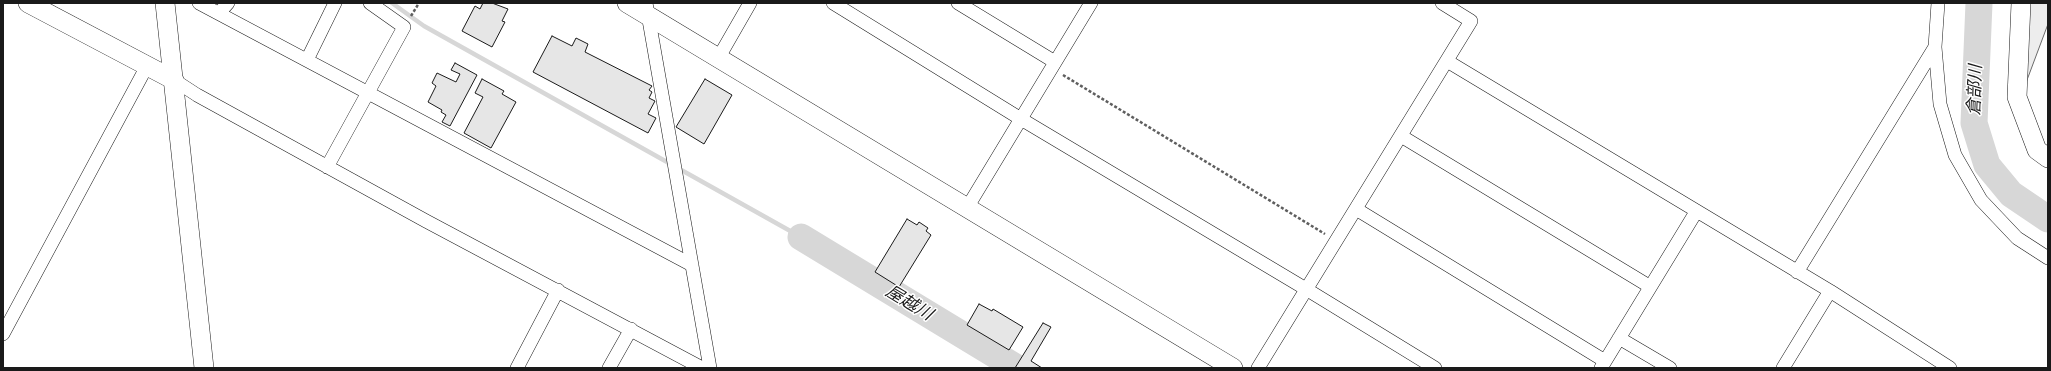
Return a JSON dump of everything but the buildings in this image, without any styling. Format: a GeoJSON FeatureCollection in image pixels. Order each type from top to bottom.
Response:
{"type":"FeatureCollection","features":[{"type":"Feature","properties":{"kind":"street"},"geometry":{"type":"LineString","coordinates":[[28,3],[174,80],[197,96],[327,167],[702,368]]}},
{"type":"Feature","properties":{"kind":"street"},"geometry":{"type":"LineString","coordinates":[[165,3],[204,368]]}},
{"type":"Feature","properties":{"kind":"street"},"geometry":{"type":"LineString","coordinates":[[199,3],[692,265]]}},
{"type":"Feature","properties":{"kind":"street"},"geometry":{"type":"LineString","coordinates":[[219,14],[228,3]]}},
{"type":"Feature","properties":{"kind":"street"},"geometry":{"type":"LineString","coordinates":[[307,60],[335,3]]}},
{"type":"Feature","properties":{"kind":"street"},"geometry":{"type":"LineString","coordinates":[[327,167],[404,27],[370,3]]}},
{"type":"Feature","properties":{"kind":"street"},"geometry":{"type":"LineString","coordinates":[[627,3],[647,9],[719,58],[1233,368]]}},
{"type":"Feature","properties":{"kind":"street"},"geometry":{"type":"LineString","coordinates":[[719,58],[750,3]]}},
{"type":"Feature","properties":{"kind":"street"},"geometry":{"type":"LineString","coordinates":[[833,3],[1021,119],[1306,289],[1435,368]]}},
{"type":"Feature","properties":{"kind":"street"},"geometry":{"type":"LineString","coordinates":[[958,3],[1053,65]]}},
{"type":"Feature","properties":{"kind":"street"},"geometry":{"type":"LineString","coordinates":[[966,208],[1090,3]]}},
{"type":"Feature","properties":{"kind":"street"},"geometry":{"type":"LineString","coordinates":[[1258,368],[1447,61],[1470,21],[1442,3]]}},
{"type":"Feature","properties":{"kind":"street"},"geometry":{"type":"LineString","coordinates":[[1938,3],[1935,47],[1940,104],[1955,155],[1981,200],[2017,238],[2048,258]]}},
{"type":"Feature","properties":{"kind":"street"},"geometry":{"type":"LineString","coordinates":[[2021,3],[2017,97],[2037,150],[2048,158]]}},
{"type":"Feature","properties":{"kind":"street"},"geometry":{"type":"LineString","coordinates":[[647,9],[710,368]]}},
{"type":"Feature","properties":{"kind":"street"},"geometry":{"type":"LineString","coordinates":[[1797,272],[1935,47]]}},
{"type":"Feature","properties":{"kind":"street"},"geometry":{"type":"LineString","coordinates":[[1447,61],[1696,212],[1830,291],[1950,368]]}},
{"type":"Feature","properties":{"kind":"street"},"geometry":{"type":"LineString","coordinates":[[3,334],[147,66]]}},
{"type":"Feature","properties":{"kind":"street"},"geometry":{"type":"LineString","coordinates":[[1400,136],[1649,286]]}},
{"type":"Feature","properties":{"kind":"street"},"geometry":{"type":"LineString","coordinates":[[1356,209],[1603,364],[1649,286],[1696,212]]}},
{"type":"Feature","properties":{"kind":"street"},"geometry":{"type":"LineString","coordinates":[[517,368],[558,290]]}},
{"type":"Feature","properties":{"kind":"street"},"geometry":{"type":"LineString","coordinates":[[1783,368],[1830,291]]}},
{"type":"Feature","properties":{"kind":"street"},"geometry":{"type":"LineString","coordinates":[[610,368],[631,329]]}},
{"type":"Feature","properties":{"kind":"street"},"geometry":{"type":"LineString","coordinates":[[1619,338],[1670,368]]}},
{"type":"Feature","properties":{"kind":"path"},"geometry":{"type":"LineString","coordinates":[[415,9],[419,3]]}},
{"type":"Feature","properties":{"kind":"path"},"geometry":{"type":"LineString","coordinates":[[1053,65],[1336,241]]}},
{"type":"Feature","properties":{"kind":"shaded area"},"geometry":{"type":"Polygon","coordinates":[[[2029,3],[2048,3],[2048,24],[2024,88],[2029,3]]]}},
{"type":"Feature","properties":{"kind":"waterway"},"geometry":{"type":"LineString","coordinates":[[392,3],[424,26],[801,237]]}},
{"type":"Feature","properties":{"kind":"waterway","name":"倉部川"},"geometry":{"type":"LineString","coordinates":[[1979,3],[1974,123],[1987,165],[2011,194],[2048,219]]}},
{"type":"Feature","properties":{"kind":"waterway","name":"屋越川"},"geometry":{"type":"LineString","coordinates":[[801,237],[1017,368]]}}]}
